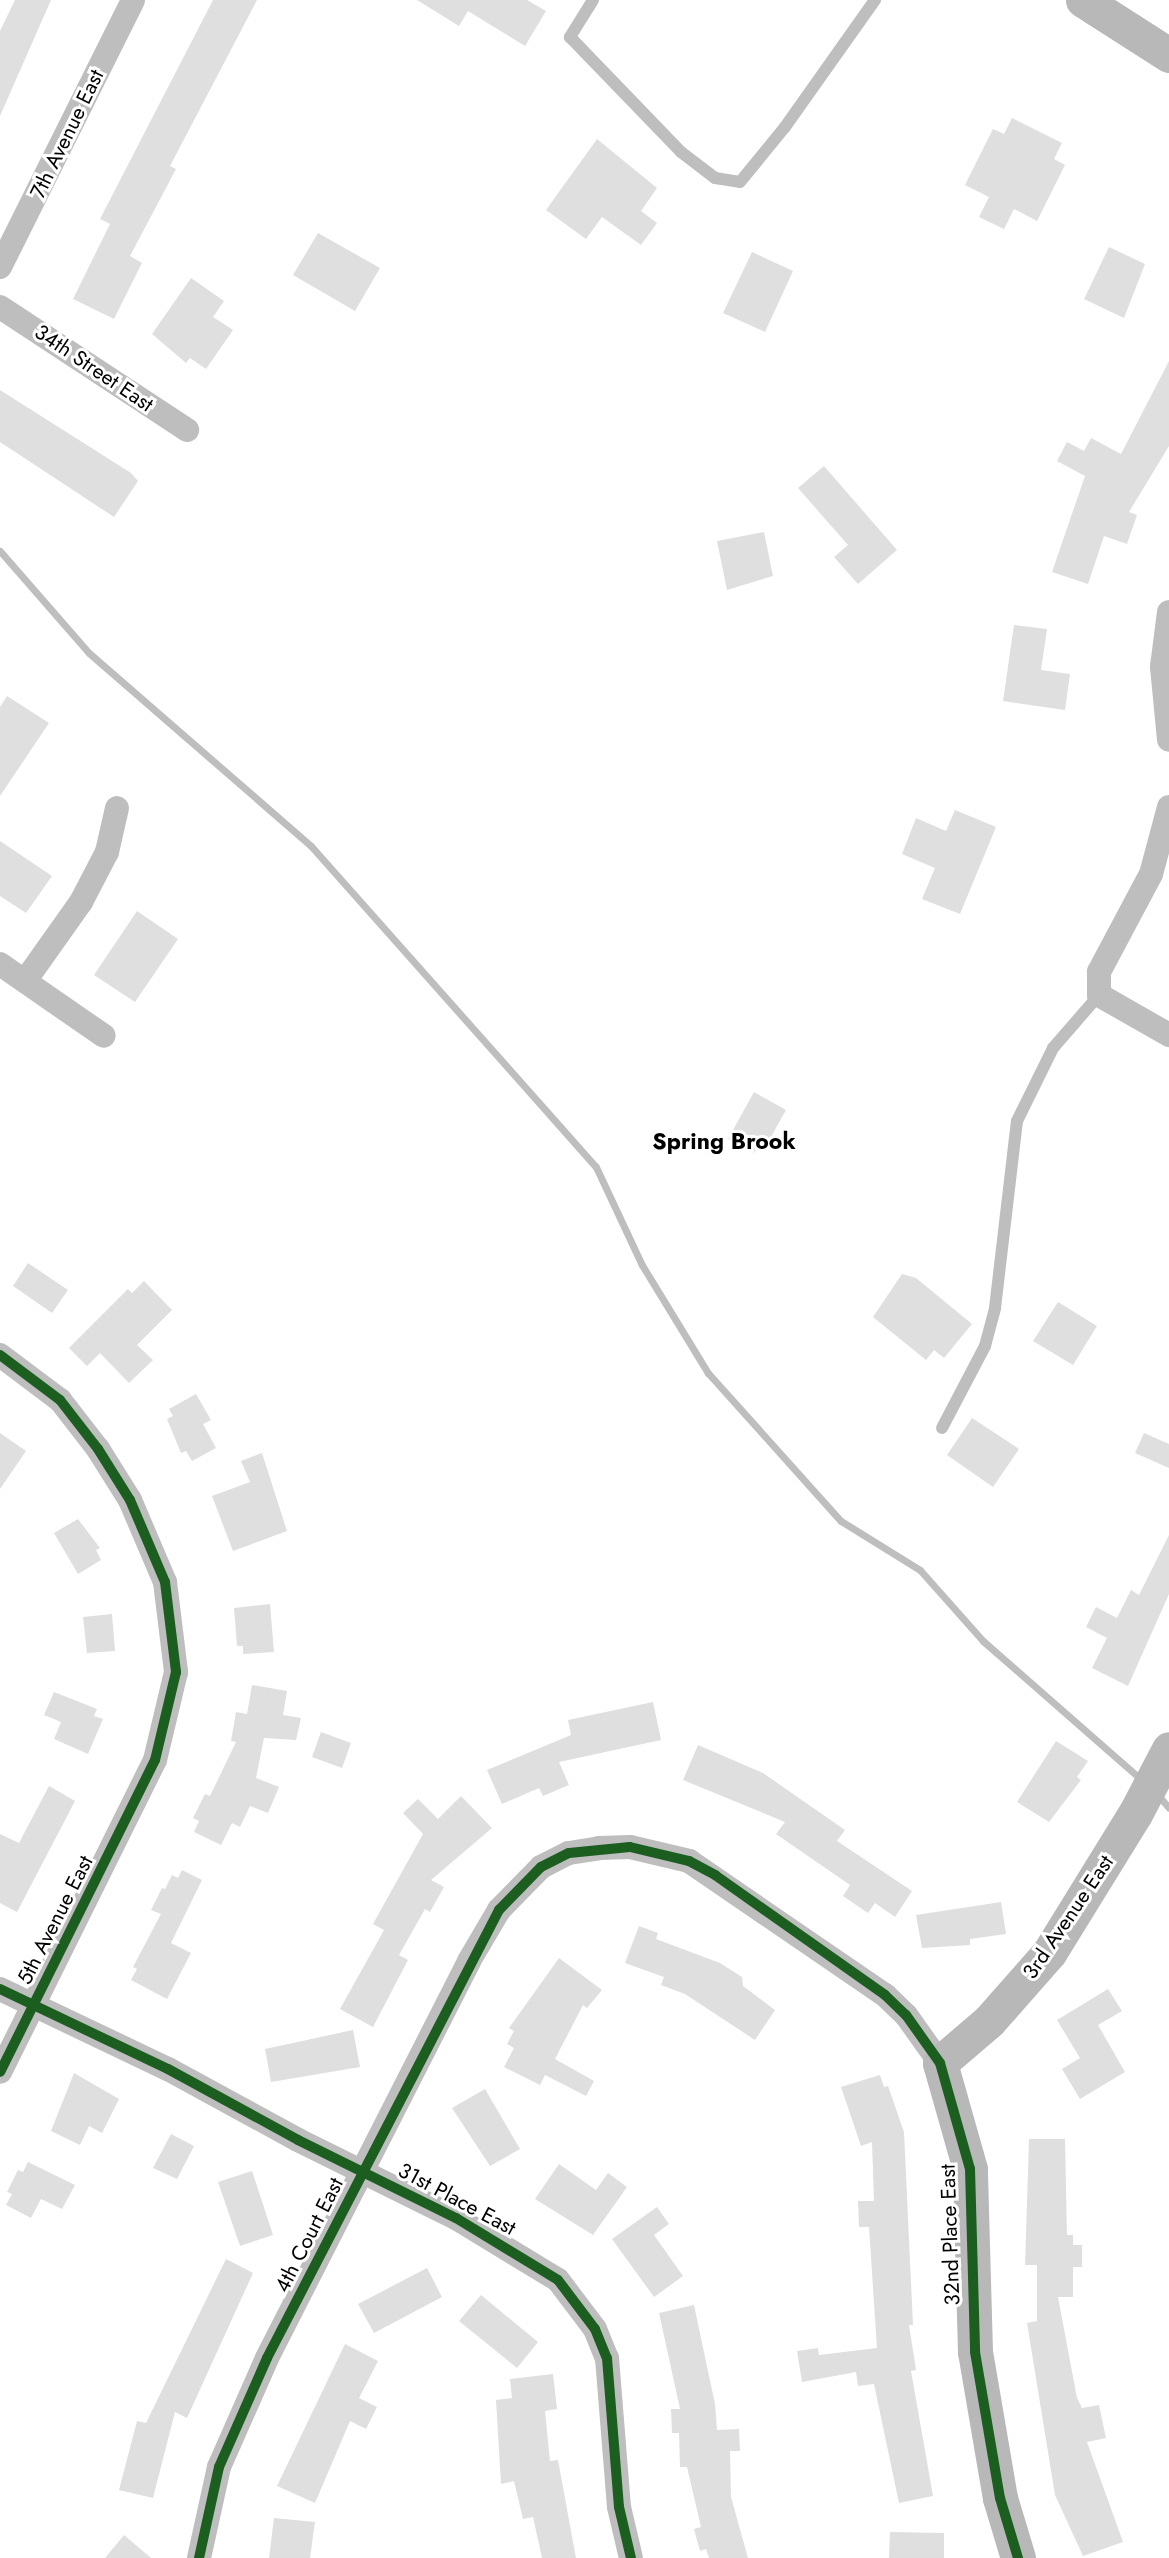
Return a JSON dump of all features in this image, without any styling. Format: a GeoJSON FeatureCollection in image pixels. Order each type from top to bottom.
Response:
{"type":"FeatureCollection","features":[{"type":"Feature","properties":{"kind":"street","name":"7th Avenue East"},"geometry":{"type":"LineString","coordinates":[[0,267],[133,0]]}},
{"type":"Feature","properties":{"kind":"street"},"geometry":{"type":"LineString","coordinates":[[1083,0],[1169,55]]}},
{"type":"Feature","properties":{"kind":"street","name":"34th Street East"},"geometry":{"type":"LineString","coordinates":[[0,307],[187,430]]}},
{"type":"Feature","properties":{"kind":"street"},"geometry":{"type":"LineString","coordinates":[[1169,612],[1162,667],[1169,740]]}},
{"type":"Feature","properties":{"kind":"street"},"geometry":{"type":"LineString","coordinates":[[1169,807],[1151,874],[1100,972],[1099,995],[1169,1035]]}},
{"type":"Feature","properties":{"kind":"street"},"geometry":{"type":"LineString","coordinates":[[25,981],[80,902],[107,852],[117,808]]}},
{"type":"Feature","properties":{"kind":"street"},"geometry":{"type":"LineString","coordinates":[[0,964],[104,1036]]}},
{"type":"Feature","properties":{"kind":"street","name":"5th Avenue East"},"geometry":{"type":"LineString","coordinates":[[0,1355],[60,1401],[99,1449],[144,1527],[165,1582],[176,1672],[165,1732],[144,1786],[0,2072]]}},
{"type":"Feature","properties":{"kind":"street","name":"3rd Avenue East"},"geometry":{"type":"LineString","coordinates":[[940,2063],[989,2021],[1049,1954],[1135,1814],[1165,1756]]}},
{"type":"Feature","properties":{"kind":"street","name":"32nd Place East"},"geometry":{"type":"LineString","coordinates":[[569,1853],[640,1849],[689,1860],[715,1875],[885,1995],[906,2015],[940,2063],[970,2169],[971,2291],[977,2364],[1000,2498],[1018,2558]]}},
{"type":"Feature","properties":{"kind":"street","name":"4th Court East"},"geometry":{"type":"LineString","coordinates":[[199,2558],[219,2467],[267,2358],[499,1910],[541,1867],[569,1853]]}},
{"type":"Feature","properties":{"kind":"street","name":"31st Place East"},"geometry":{"type":"LineString","coordinates":[[0,1989],[508,2247],[558,2280],[579,2304],[607,2358],[619,2507],[631,2558]]}},
{"type":"Feature","properties":{"kind":"lane"},"geometry":{"type":"LineString","coordinates":[[593,0],[570,37],[681,152],[715,178],[740,182],[785,127],[875,0]]}},
{"type":"Feature","properties":{"kind":"lane"},"geometry":{"type":"LineString","coordinates":[[942,1428],[985,1346],[995,1308],[1017,1121],[1053,1048],[1099,995]]}},
{"type":"Feature","properties":{"kind":"building"},"geometry":{"type":"Polygon","coordinates":[[[15,0],[51,0],[0,116],[0,31],[15,0]]]}},
{"type":"Feature","properties":{"kind":"building"},"geometry":{"type":"Polygon","coordinates":[[[213,0],[257,0],[170,166],[176,169],[130,256],[142,263],[114,319],[73,299],[110,224],[100,219],[213,0]]]}},
{"type":"Feature","properties":{"kind":"building"},"geometry":{"type":"Polygon","coordinates":[[[417,0],[527,0],[546,11],[525,46],[468,11],[459,26],[417,0]]]}},
{"type":"Feature","properties":{"kind":"building"},"geometry":{"type":"Polygon","coordinates":[[[1012,118],[1062,143],[1054,159],[1065,165],[1037,221],[1014,209],[1004,229],[979,217],[989,197],[965,185],[993,129],[1004,134],[1012,118]]]}},
{"type":"Feature","properties":{"kind":"building"},"geometry":{"type":"Polygon","coordinates":[[[597,139],[657,188],[641,211],[657,223],[641,245],[602,217],[586,239],[546,210],[597,139]]]}},
{"type":"Feature","properties":{"kind":"building"},"geometry":{"type":"Polygon","coordinates":[[[318,233],[380,268],[355,311],[293,275],[318,233]]]}},
{"type":"Feature","properties":{"kind":"building"},"geometry":{"type":"Polygon","coordinates":[[[1109,247],[1145,264],[1124,318],[1084,299],[1109,247]]]}},
{"type":"Feature","properties":{"kind":"building"},"geometry":{"type":"Polygon","coordinates":[[[752,252],[793,271],[765,332],[723,313],[752,252]]]}},
{"type":"Feature","properties":{"kind":"building"},"geometry":{"type":"Polygon","coordinates":[[[191,278],[224,301],[213,317],[233,330],[206,369],[190,358],[186,363],[152,334],[191,278]]]}},
{"type":"Feature","properties":{"kind":"building"},"geometry":{"type":"Polygon","coordinates":[[[1169,361],[1169,446],[1129,512],[1137,515],[1127,544],[1104,536],[1088,584],[1052,572],[1085,476],[1057,461],[1067,442],[1084,451],[1091,438],[1121,454],[1169,361]]]}},
{"type":"Feature","properties":{"kind":"building"},"geometry":{"type":"Polygon","coordinates":[[[0,390],[131,473],[138,481],[114,517],[0,442],[0,390]]]}},
{"type":"Feature","properties":{"kind":"building"},"geometry":{"type":"Polygon","coordinates":[[[824,466],[897,550],[858,584],[834,557],[848,545],[798,488],[824,466]]]}},
{"type":"Feature","properties":{"kind":"building"},"geometry":{"type":"Polygon","coordinates":[[[764,532],[773,576],[727,590],[717,541],[764,532]]]}},
{"type":"Feature","properties":{"kind":"building"},"geometry":{"type":"Polygon","coordinates":[[[1014,625],[1047,629],[1041,670],[1070,674],[1065,710],[1003,701],[1014,625]]]}},
{"type":"Feature","properties":{"kind":"building"},"geometry":{"type":"Polygon","coordinates":[[[7,696],[49,723],[0,796],[0,707],[7,696]]]}},
{"type":"Feature","properties":{"kind":"building"},"geometry":{"type":"Polygon","coordinates":[[[955,810],[996,827],[960,914],[922,899],[935,868],[902,854],[916,818],[946,831],[955,810]]]}},
{"type":"Feature","properties":{"kind":"building"},"geometry":{"type":"Polygon","coordinates":[[[0,841],[52,876],[26,913],[0,896],[0,841]]]}},
{"type":"Feature","properties":{"kind":"building"},"geometry":{"type":"Polygon","coordinates":[[[137,911],[178,939],[135,1002],[94,975],[137,911]]]}},
{"type":"Feature","properties":{"kind":"building"},"geometry":{"type":"Polygon","coordinates":[[[754,1092],[786,1110],[767,1144],[761,1141],[754,1153],[728,1139],[754,1092]]]}},
{"type":"Feature","properties":{"kind":"building"},"geometry":{"type":"Polygon","coordinates":[[[28,1263],[68,1290],[52,1313],[13,1286],[28,1263]]]}},
{"type":"Feature","properties":{"kind":"building"},"geometry":{"type":"Polygon","coordinates":[[[902,1274],[916,1278],[972,1324],[944,1358],[934,1350],[926,1360],[873,1317],[902,1274]]]}},
{"type":"Feature","properties":{"kind":"building"},"geometry":{"type":"Polygon","coordinates":[[[144,1281],[172,1310],[137,1345],[153,1360],[129,1383],[100,1353],[87,1366],[69,1348],[128,1289],[132,1293],[144,1281]]]}},
{"type":"Feature","properties":{"kind":"building"},"geometry":{"type":"Polygon","coordinates":[[[1058,1302],[1097,1326],[1073,1365],[1033,1341],[1058,1302]]]}},
{"type":"Feature","properties":{"kind":"building"},"geometry":{"type":"Polygon","coordinates":[[[196,1394],[211,1420],[203,1424],[216,1448],[192,1461],[186,1451],[181,1453],[167,1419],[173,1416],[169,1409],[196,1394]]]}},
{"type":"Feature","properties":{"kind":"building"},"geometry":{"type":"Polygon","coordinates":[[[972,1418],[1019,1449],[993,1487],[947,1455],[972,1418]]]}},
{"type":"Feature","properties":{"kind":"building"},"geometry":{"type":"Polygon","coordinates":[[[0,1433],[26,1451],[0,1489],[0,1433]]]}},
{"type":"Feature","properties":{"kind":"building"},"geometry":{"type":"Polygon","coordinates":[[[1144,1433],[1169,1444],[1169,1468],[1135,1453],[1144,1433]]]}},
{"type":"Feature","properties":{"kind":"building"},"geometry":{"type":"Polygon","coordinates":[[[262,1453],[287,1531],[233,1551],[212,1496],[250,1482],[241,1461],[262,1453]]]}},
{"type":"Feature","properties":{"kind":"building"},"geometry":{"type":"Polygon","coordinates":[[[78,1519],[100,1548],[96,1550],[101,1560],[78,1574],[54,1533],[78,1519]]]}},
{"type":"Feature","properties":{"kind":"building"},"geometry":{"type":"Polygon","coordinates":[[[1169,1535],[1169,1594],[1128,1686],[1092,1668],[1107,1638],[1086,1627],[1096,1607],[1117,1618],[1131,1590],[1139,1595],[1169,1535]]]}},
{"type":"Feature","properties":{"kind":"building"},"geometry":{"type":"Polygon","coordinates":[[[270,1604],[274,1652],[243,1654],[243,1646],[237,1646],[234,1608],[270,1604]]]}},
{"type":"Feature","properties":{"kind":"building"},"geometry":{"type":"Polygon","coordinates":[[[112,1614],[115,1651],[87,1653],[83,1617],[112,1614]]]}},
{"type":"Feature","properties":{"kind":"building"},"geometry":{"type":"Polygon","coordinates":[[[252,1685],[287,1691],[283,1715],[301,1718],[296,1740],[264,1738],[256,1778],[279,1787],[268,1813],[250,1806],[240,1827],[232,1823],[221,1845],[194,1832],[199,1821],[193,1818],[205,1794],[210,1796],[236,1742],[231,1741],[236,1712],[247,1714],[252,1685]]]}},
{"type":"Feature","properties":{"kind":"building"},"geometry":{"type":"Polygon","coordinates":[[[54,1692],[97,1709],[94,1716],[103,1719],[88,1754],[54,1739],[61,1722],[44,1715],[54,1692]]]}},
{"type":"Feature","properties":{"kind":"building"},"geometry":{"type":"Polygon","coordinates":[[[653,1702],[661,1740],[559,1762],[569,1785],[543,1796],[539,1788],[502,1804],[487,1770],[571,1735],[568,1720],[653,1702]]]}},
{"type":"Feature","properties":{"kind":"building"},"geometry":{"type":"Polygon","coordinates":[[[321,1732],[351,1743],[342,1768],[312,1757],[321,1732]]]}},
{"type":"Feature","properties":{"kind":"building"},"geometry":{"type":"Polygon","coordinates":[[[1056,1741],[1088,1761],[1077,1777],[1081,1780],[1049,1822],[1017,1802],[1056,1741]]]}},
{"type":"Feature","properties":{"kind":"building"},"geometry":{"type":"Polygon","coordinates":[[[698,1745],[763,1773],[845,1830],[837,1841],[912,1891],[895,1917],[875,1903],[868,1913],[843,1896],[850,1885],[776,1834],[785,1822],[683,1780],[698,1745]]]}},
{"type":"Feature","properties":{"kind":"building"},"geometry":{"type":"Polygon","coordinates":[[[49,1786],[75,1801],[17,1912],[0,1903],[0,1834],[19,1843],[49,1786]]]}},
{"type":"Feature","properties":{"kind":"building"},"geometry":{"type":"Polygon","coordinates":[[[461,1796],[492,1828],[431,1880],[444,1887],[430,1912],[425,1909],[399,1955],[408,1960],[373,2027],[340,2009],[384,1930],[373,1924],[423,1834],[403,1813],[418,1799],[438,1819],[461,1796]]]}},
{"type":"Feature","properties":{"kind":"building"},"geometry":{"type":"Polygon","coordinates":[[[182,1870],[202,1880],[171,1943],[191,1953],[167,1999],[131,1980],[137,1969],[133,1967],[161,1914],[151,1910],[172,1875],[178,1878],[182,1870]]]}},
{"type":"Feature","properties":{"kind":"building"},"geometry":{"type":"Polygon","coordinates":[[[1001,1902],[1006,1934],[970,1939],[970,1945],[922,1948],[916,1915],[1001,1902]]]}},
{"type":"Feature","properties":{"kind":"building"},"geometry":{"type":"Polygon","coordinates":[[[639,1926],[658,1933],[656,1939],[720,1963],[742,1977],[743,1986],[775,2010],[755,2040],[685,1994],[661,1985],[664,1977],[625,1963],[639,1926]]]}},
{"type":"Feature","properties":{"kind":"building"},"geometry":{"type":"Polygon","coordinates":[[[559,1958],[602,1990],[587,2008],[583,2005],[555,2059],[594,2081],[586,2096],[545,2075],[540,2085],[504,2067],[514,2048],[507,2044],[514,2031],[509,2028],[559,1958]]]}},
{"type":"Feature","properties":{"kind":"building"},"geometry":{"type":"Polygon","coordinates":[[[1108,1989],[1122,2011],[1098,2025],[1125,2072],[1080,2099],[1062,2069],[1080,2058],[1057,2020],[1108,1989]]]}},
{"type":"Feature","properties":{"kind":"building"},"geometry":{"type":"Polygon","coordinates":[[[353,2030],[360,2067],[271,2082],[265,2049],[353,2030]]]}},
{"type":"Feature","properties":{"kind":"building"},"geometry":{"type":"Polygon","coordinates":[[[74,2073],[119,2099],[102,2133],[89,2126],[80,2145],[51,2131],[74,2073]]]}},
{"type":"Feature","properties":{"kind":"building"},"geometry":{"type":"Polygon","coordinates":[[[880,2075],[884,2087],[888,2086],[904,2132],[913,2325],[909,2325],[916,2370],[911,2371],[933,2496],[899,2503],[874,2384],[858,2386],[856,2372],[802,2382],[797,2351],[818,2348],[819,2355],[877,2348],[869,2227],[859,2227],[858,2201],[874,2201],[872,2142],[861,2146],[841,2087],[880,2075]]]}},
{"type":"Feature","properties":{"kind":"building"},"geometry":{"type":"Polygon","coordinates":[[[485,2089],[520,2149],[490,2166],[452,2108],[485,2089]]]}},
{"type":"Feature","properties":{"kind":"building"},"geometry":{"type":"Polygon","coordinates":[[[171,2134],[194,2146],[177,2179],[153,2168],[171,2134]]]}},
{"type":"Feature","properties":{"kind":"building"},"geometry":{"type":"Polygon","coordinates":[[[1029,2139],[1065,2139],[1067,2235],[1073,2235],[1073,2245],[1082,2245],[1082,2267],[1073,2267],[1073,2297],[1058,2297],[1077,2398],[1082,2408],[1099,2405],[1106,2438],[1087,2442],[1123,2542],[1083,2556],[1055,2495],[1027,2323],[1037,2321],[1037,2265],[1025,2265],[1029,2139]]]}},
{"type":"Feature","properties":{"kind":"building"},"geometry":{"type":"Polygon","coordinates":[[[28,2162],[75,2185],[62,2209],[41,2199],[31,2218],[6,2205],[12,2194],[7,2192],[18,2170],[23,2172],[28,2162]]]}},
{"type":"Feature","properties":{"kind":"building"},"geometry":{"type":"Polygon","coordinates":[[[559,2164],[596,2190],[608,2173],[627,2187],[593,2235],[535,2199],[559,2164]]]}},
{"type":"Feature","properties":{"kind":"building"},"geometry":{"type":"Polygon","coordinates":[[[252,2171],[273,2235],[240,2246],[218,2182],[252,2171]]]}},
{"type":"Feature","properties":{"kind":"building"},"geometry":{"type":"Polygon","coordinates":[[[657,2207],[669,2224],[654,2235],[683,2276],[654,2297],[612,2239],[657,2207]]]}},
{"type":"Feature","properties":{"kind":"building"},"geometry":{"type":"Polygon","coordinates":[[[226,2259],[253,2273],[187,2418],[175,2412],[153,2498],[119,2490],[137,2421],[146,2423],[226,2259]]]}},
{"type":"Feature","properties":{"kind":"building"},"geometry":{"type":"Polygon","coordinates":[[[427,2268],[442,2297],[374,2333],[358,2304],[427,2268]]]}},
{"type":"Feature","properties":{"kind":"building"},"geometry":{"type":"Polygon","coordinates":[[[481,2295],[538,2342],[517,2368],[459,2321],[481,2295]]]}},
{"type":"Feature","properties":{"kind":"building"},"geometry":{"type":"Polygon","coordinates":[[[694,2305],[715,2404],[717,2430],[739,2429],[740,2451],[730,2451],[731,2497],[748,2558],[709,2558],[706,2549],[700,2551],[694,2529],[701,2527],[687,2467],[680,2467],[679,2433],[672,2433],[671,2409],[680,2409],[659,2313],[694,2305]]]}},
{"type":"Feature","properties":{"kind":"building"},"geometry":{"type":"Polygon","coordinates":[[[345,2344],[378,2361],[359,2398],[377,2407],[366,2429],[350,2421],[315,2503],[277,2486],[345,2344]]]}},
{"type":"Feature","properties":{"kind":"building"},"geometry":{"type":"Polygon","coordinates":[[[553,2374],[557,2409],[545,2411],[550,2461],[558,2460],[576,2558],[542,2558],[533,2517],[523,2519],[514,2481],[501,2484],[496,2400],[512,2398],[510,2379],[553,2374]]]}},
{"type":"Feature","properties":{"kind":"building"},"geometry":{"type":"Polygon","coordinates":[[[274,2518],[315,2522],[310,2558],[269,2558],[274,2518]]]}},
{"type":"Feature","properties":{"kind":"building"},"geometry":{"type":"Polygon","coordinates":[[[890,2532],[944,2533],[944,2558],[889,2558],[890,2532]]]}},
{"type":"Feature","properties":{"kind":"building"},"geometry":{"type":"Polygon","coordinates":[[[124,2535],[151,2558],[105,2558],[124,2535]]]}},
{"type":"Feature","properties":{"kind":"waterway"},"geometry":{"type":"LineString","coordinates":[[0,551],[89,653],[311,846],[596,1167],[642,1265],[708,1373],[841,1521],[920,1570],[983,1641],[1143,1781]]}},
{"type":"Feature","properties":{"kind":"waterway"},"geometry":{"type":"LineString","coordinates":[[1157,1794],[1169,1808]]}},
{"type":"Feature","properties":{"kind":"cycle path"},"geometry":{"type":"LineString","coordinates":[[0,1355],[60,1400],[98,1449],[130,1500],[165,1582],[176,1672],[155,1760],[0,2072]]}},
{"type":"Feature","properties":{"kind":"cycle path"},"geometry":{"type":"LineString","coordinates":[[199,2558],[219,2467],[267,2358],[499,1910],[541,1867],[569,1853],[630,1847],[689,1861],[715,1875],[885,1995],[906,2015],[940,2063],[970,2169],[975,2352],[1000,2498],[1018,2558]]}},
{"type":"Feature","properties":{"kind":"cycle path"},"geometry":{"type":"LineString","coordinates":[[0,1989],[168,2069],[298,2140],[456,2218],[558,2280],[595,2329],[607,2358],[619,2507],[631,2558]]}},
{"type":"Feature","properties":{"kind":"district","name":"Spring Brook"},"geometry":{"type":"Point","coordinates":[724,1141]}}]}
